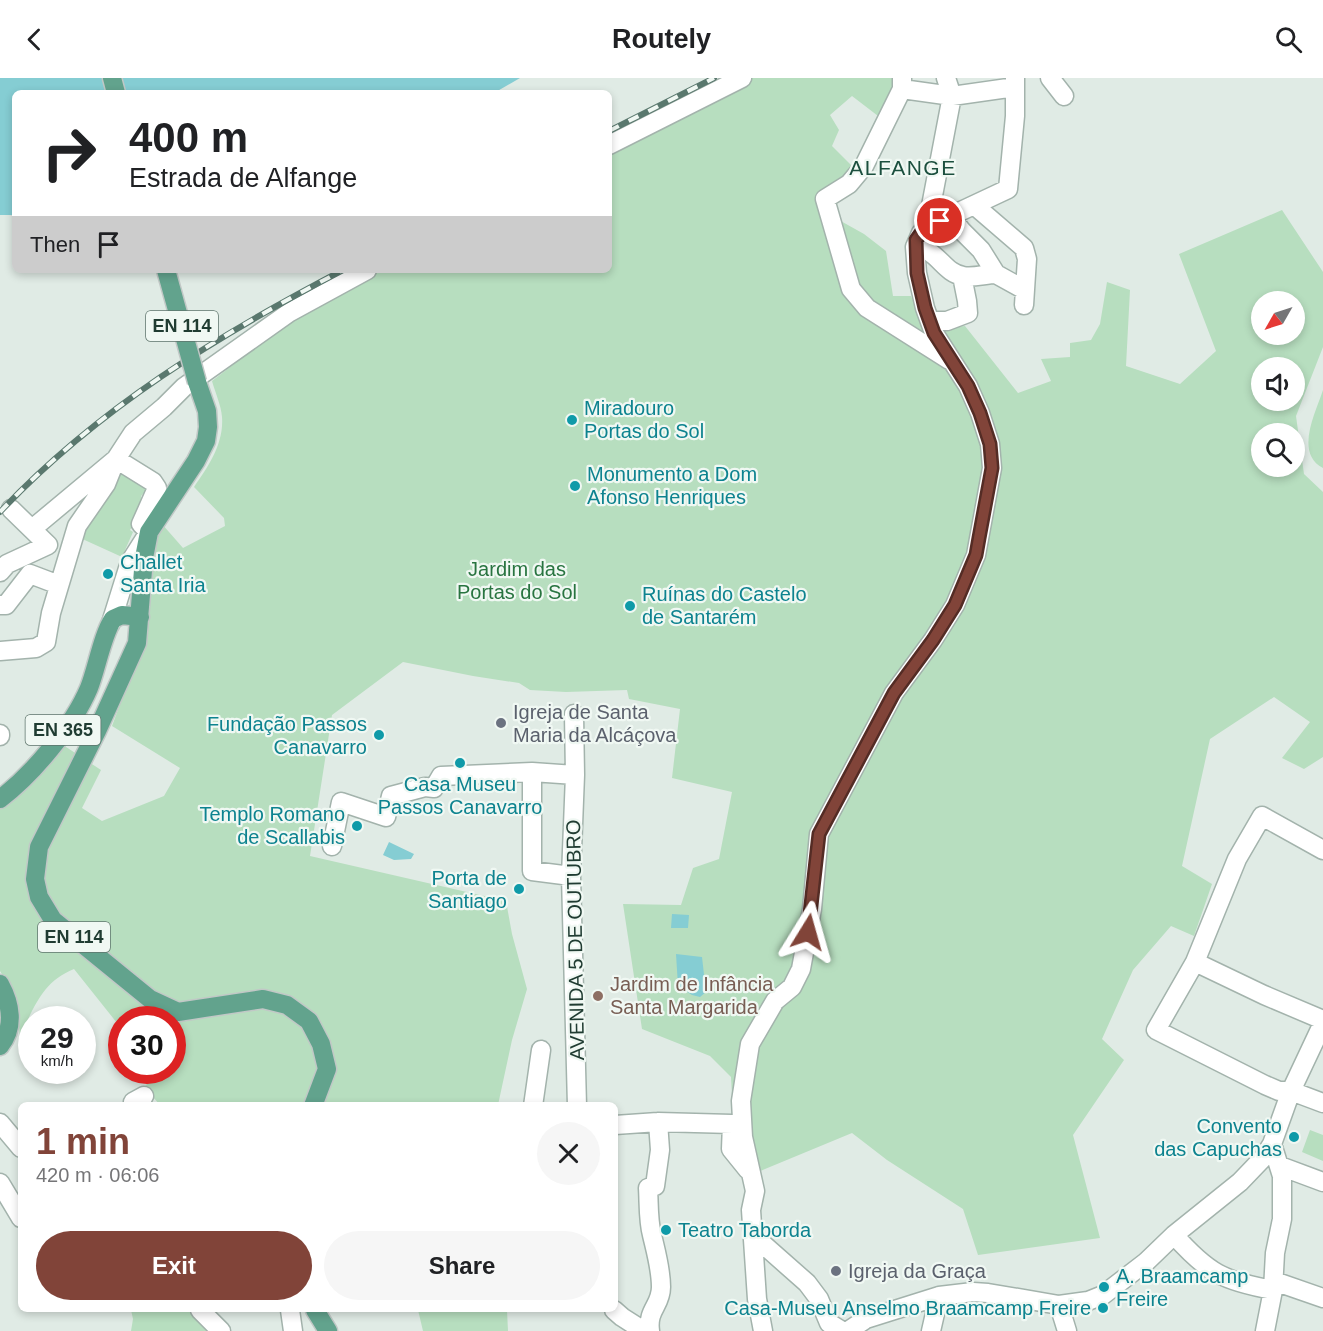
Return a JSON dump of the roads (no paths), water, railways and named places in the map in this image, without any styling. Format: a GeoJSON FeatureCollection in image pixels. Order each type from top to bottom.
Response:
{"type":"FeatureCollection","features":[{"type":"Feature","properties":{"kind":"main road","name":"EN 114"},"geometry":{"type":"LineString","coordinates":[[167,273],[202,376],[208,427],[206,441],[196,461],[149,532],[144,558],[137,643],[39,847],[34,879],[39,897],[53,920],[150,999],[178,1012],[263,999],[287,1005],[309,1021],[321,1044],[327,1069],[315,1102]]}},
{"type":"Feature","properties":{"kind":"main road"},"geometry":{"type":"LineString","coordinates":[[111,623],[122,615],[140,617]]}},
{"type":"Feature","properties":{"kind":"main road","name":"EN 365"},"geometry":{"type":"LineString","coordinates":[[0,799],[33,767],[73,716],[90,686],[111,623]]}},
{"type":"Feature","properties":{"kind":"main road"},"geometry":{"type":"LineString","coordinates":[[0,984],[7,998],[10,1013],[6,1038],[0,1046]]}},
{"type":"Feature","properties":{"kind":"main road"},"geometry":{"type":"LineString","coordinates":[[316,1312],[328,1331]]}},
{"type":"Feature","properties":{"kind":"street"},"geometry":{"type":"LineString","coordinates":[[612,143],[742,78]]}},
{"type":"Feature","properties":{"kind":"street"},"geometry":{"type":"LineString","coordinates":[[927,227],[952,96],[946,78]]}},
{"type":"Feature","properties":{"kind":"street"},"geometry":{"type":"LineString","coordinates":[[1050,78],[1064,96]]}},
{"type":"Feature","properties":{"kind":"street"},"geometry":{"type":"LineString","coordinates":[[763,1331],[757,1299],[751,1210],[755,1191],[743,1137],[741,1101],[745,1068],[750,1044],[763,1020],[775,1001],[792,987],[801,969],[812,909],[819,834],[894,693],[933,640],[955,605],[976,555],[992,468],[990,444],[968,386],[953,362],[942,346],[925,308],[917,273],[915,246],[921,233],[927,227],[1008,189],[1015,116],[1015,83],[952,96],[902,83],[864,166],[849,184],[825,199],[851,289],[867,309],[953,362]]}},
{"type":"Feature","properties":{"kind":"street"},"geometry":{"type":"LineString","coordinates":[[950,216],[981,250],[996,274],[1024,298],[1027,259],[1023,248],[974,205]]}},
{"type":"Feature","properties":{"kind":"street"},"geometry":{"type":"LineString","coordinates":[[915,246],[927,248],[950,270],[962,276],[996,274]]}},
{"type":"Feature","properties":{"kind":"street"},"geometry":{"type":"LineString","coordinates":[[0,651],[36,648],[46,642],[51,613],[77,526],[106,484],[116,459],[133,433],[184,387],[290,312],[362,273]]}},
{"type":"Feature","properties":{"kind":"street"},"geometry":{"type":"LineString","coordinates":[[930,321],[947,321],[968,313],[962,276]]}},
{"type":"Feature","properties":{"kind":"street"},"geometry":{"type":"LineString","coordinates":[[32,529],[116,459]]}},
{"type":"Feature","properties":{"kind":"street"},"geometry":{"type":"LineString","coordinates":[[111,623],[130,562],[149,532],[141,524],[157,488],[153,482],[116,459]]}},
{"type":"Feature","properties":{"kind":"street"},"geometry":{"type":"LineString","coordinates":[[2,564],[48,545],[11,509]]}},
{"type":"Feature","properties":{"kind":"street"},"geometry":{"type":"LineString","coordinates":[[0,604],[6,605],[30,574],[59,585]]}},
{"type":"Feature","properties":{"kind":"street","name":"AVENIDA 5 DE OUTUBRO"},"geometry":{"type":"LineString","coordinates":[[574,714],[571,876],[577,1102]]}},
{"type":"Feature","properties":{"kind":"street"},"geometry":{"type":"LineString","coordinates":[[532,772],[532,872],[571,876]]}},
{"type":"Feature","properties":{"kind":"street"},"geometry":{"type":"LineString","coordinates":[[332,846],[341,802],[386,817],[391,796],[425,787],[434,788],[441,776],[532,772],[574,775]]}},
{"type":"Feature","properties":{"kind":"street"},"geometry":{"type":"LineString","coordinates":[[1321,844],[1262,816],[1237,859],[1195,962],[1156,1030],[1265,1085],[1279,1091],[1291,1091],[1323,1103]]}},
{"type":"Feature","properties":{"kind":"street"},"geometry":{"type":"LineString","coordinates":[[849,1331],[866,1319],[939,1296],[973,1292],[988,1293],[1059,1305],[1103,1295],[1146,1262],[1174,1235],[1240,1182],[1264,1157],[1272,1144],[1291,1091],[1323,1022],[1195,962]]}},
{"type":"Feature","properties":{"kind":"street"},"geometry":{"type":"LineString","coordinates":[[534,1102],[541,1050]]}},
{"type":"Feature","properties":{"kind":"street"},"geometry":{"type":"LineString","coordinates":[[618,1125],[658,1122],[732,1124],[731,1149],[751,1174]]}},
{"type":"Feature","properties":{"kind":"street"},"geometry":{"type":"LineString","coordinates":[[650,1331],[649,1315],[661,1296],[660,1271],[657,1248],[652,1234],[648,1188],[655,1186],[660,1150],[658,1122]]}},
{"type":"Feature","properties":{"kind":"street"},"geometry":{"type":"LineString","coordinates":[[0,1123],[18,1144]]}},
{"type":"Feature","properties":{"kind":"street"},"geometry":{"type":"LineString","coordinates":[[1264,1331],[1274,1286],[1275,1253],[1282,1210],[1282,1176],[1272,1144]]}},
{"type":"Feature","properties":{"kind":"street"},"geometry":{"type":"LineString","coordinates":[[1280,1166],[1323,1182]]}},
{"type":"Feature","properties":{"kind":"street"},"geometry":{"type":"LineString","coordinates":[[0,1183],[18,1213]]}},
{"type":"Feature","properties":{"kind":"street"},"geometry":{"type":"LineString","coordinates":[[1174,1235],[1194,1257],[1211,1271],[1225,1278],[1274,1286],[1323,1298]]}},
{"type":"Feature","properties":{"kind":"street"},"geometry":{"type":"LineString","coordinates":[[754,1239],[765,1245],[807,1283],[819,1299],[830,1323],[842,1331]]}},
{"type":"Feature","properties":{"kind":"street"},"geometry":{"type":"LineString","coordinates":[[931,1331],[939,1296]]}},
{"type":"Feature","properties":{"kind":"street"},"geometry":{"type":"LineString","coordinates":[[1059,1305],[1066,1331]]}},
{"type":"Feature","properties":{"kind":"street"},"geometry":{"type":"LineString","coordinates":[[202,1312],[221,1331]]}},
{"type":"Feature","properties":{"kind":"street"},"geometry":{"type":"LineString","coordinates":[[290,1312],[293,1331]]}},
{"type":"Feature","properties":{"kind":"street"},"geometry":{"type":"LineString","coordinates":[[616,1312],[644,1331]]}},
{"type":"Feature","properties":{"kind":"street"},"geometry":{"type":"LineString","coordinates":[[849,1331],[858,1329],[874,1331]]}},
{"type":"Feature","properties":{"kind":"water"},"geometry":{"type":"Polygon","coordinates":[[[0,78],[520,78],[499,90],[12,90],[12,215],[0,215],[0,78]]]}},
{"type":"Feature","properties":{"kind":"water"},"geometry":{"type":"Polygon","coordinates":[[[389,842],[414,854],[411,859],[394,860],[383,855],[389,842]]]}},
{"type":"Feature","properties":{"kind":"water"},"geometry":{"type":"Polygon","coordinates":[[[672,914],[689,915],[688,928],[671,928],[672,914]]]}},
{"type":"Feature","properties":{"kind":"water"},"geometry":{"type":"Polygon","coordinates":[[[676,954],[702,957],[706,992],[700,997],[678,986],[676,954]]]}},
{"type":"Feature","properties":{"kind":"railway"},"geometry":{"type":"LineString","coordinates":[[612,129],[714,78]]}},
{"type":"Feature","properties":{"kind":"railway"},"geometry":{"type":"LineString","coordinates":[[0,512],[38,474],[118,407],[205,348],[337,273]]}},
{"type":"Feature","properties":{"kind":"place","name":"Miradouro Portas do Sol"},"geometry":{"type":"Point","coordinates":[572,420]}},
{"type":"Feature","properties":{"kind":"place","name":"Monumento a Dom Afonso Henriques"},"geometry":{"type":"Point","coordinates":[575,486]}},
{"type":"Feature","properties":{"kind":"place","name":"Challet Santa Iria"},"geometry":{"type":"Point","coordinates":[108,574]}},
{"type":"Feature","properties":{"kind":"place","name":"Ruínas do Castelo de Santarém"},"geometry":{"type":"Point","coordinates":[630,606]}},
{"type":"Feature","properties":{"kind":"place","name":"Igreja de Santa Maria da Alcáçova"},"geometry":{"type":"Point","coordinates":[501,723]}},
{"type":"Feature","properties":{"kind":"place","name":"Fundação Passos Canavarro"},"geometry":{"type":"Point","coordinates":[379,735]}},
{"type":"Feature","properties":{"kind":"place","name":"Casa Museu Passos Canavarro"},"geometry":{"type":"Point","coordinates":[460,763]}},
{"type":"Feature","properties":{"kind":"place","name":"Templo Romano de Scallabis"},"geometry":{"type":"Point","coordinates":[357,826]}},
{"type":"Feature","properties":{"kind":"place","name":"Porta de Santiago"},"geometry":{"type":"Point","coordinates":[519,889]}},
{"type":"Feature","properties":{"kind":"place","name":"Jardim de Infância Santa Margarida"},"geometry":{"type":"Point","coordinates":[598,996]}},
{"type":"Feature","properties":{"kind":"place","name":"Convento das Capuchas"},"geometry":{"type":"Point","coordinates":[1294,1137]}},
{"type":"Feature","properties":{"kind":"place","name":"Teatro Taborda"},"geometry":{"type":"Point","coordinates":[666,1230]}},
{"type":"Feature","properties":{"kind":"place","name":"Igreja da Graça"},"geometry":{"type":"Point","coordinates":[836,1271]}},
{"type":"Feature","properties":{"kind":"place","name":"A. Braamcamp Freire"},"geometry":{"type":"Point","coordinates":[1104,1287]}},
{"type":"Feature","properties":{"kind":"place","name":"Casa-Museu Anselmo Braamcamp Freire"},"geometry":{"type":"Point","coordinates":[1103,1308]}},
{"type":"Feature","properties":{"kind":"district","name":"ALFANGE"},"geometry":{"type":"Point","coordinates":[903,168]}},
{"type":"Feature","properties":{"kind":"park label","name":"Jardim das Portas do Sol"},"geometry":{"type":"Point","coordinates":[517,580]}}]}
